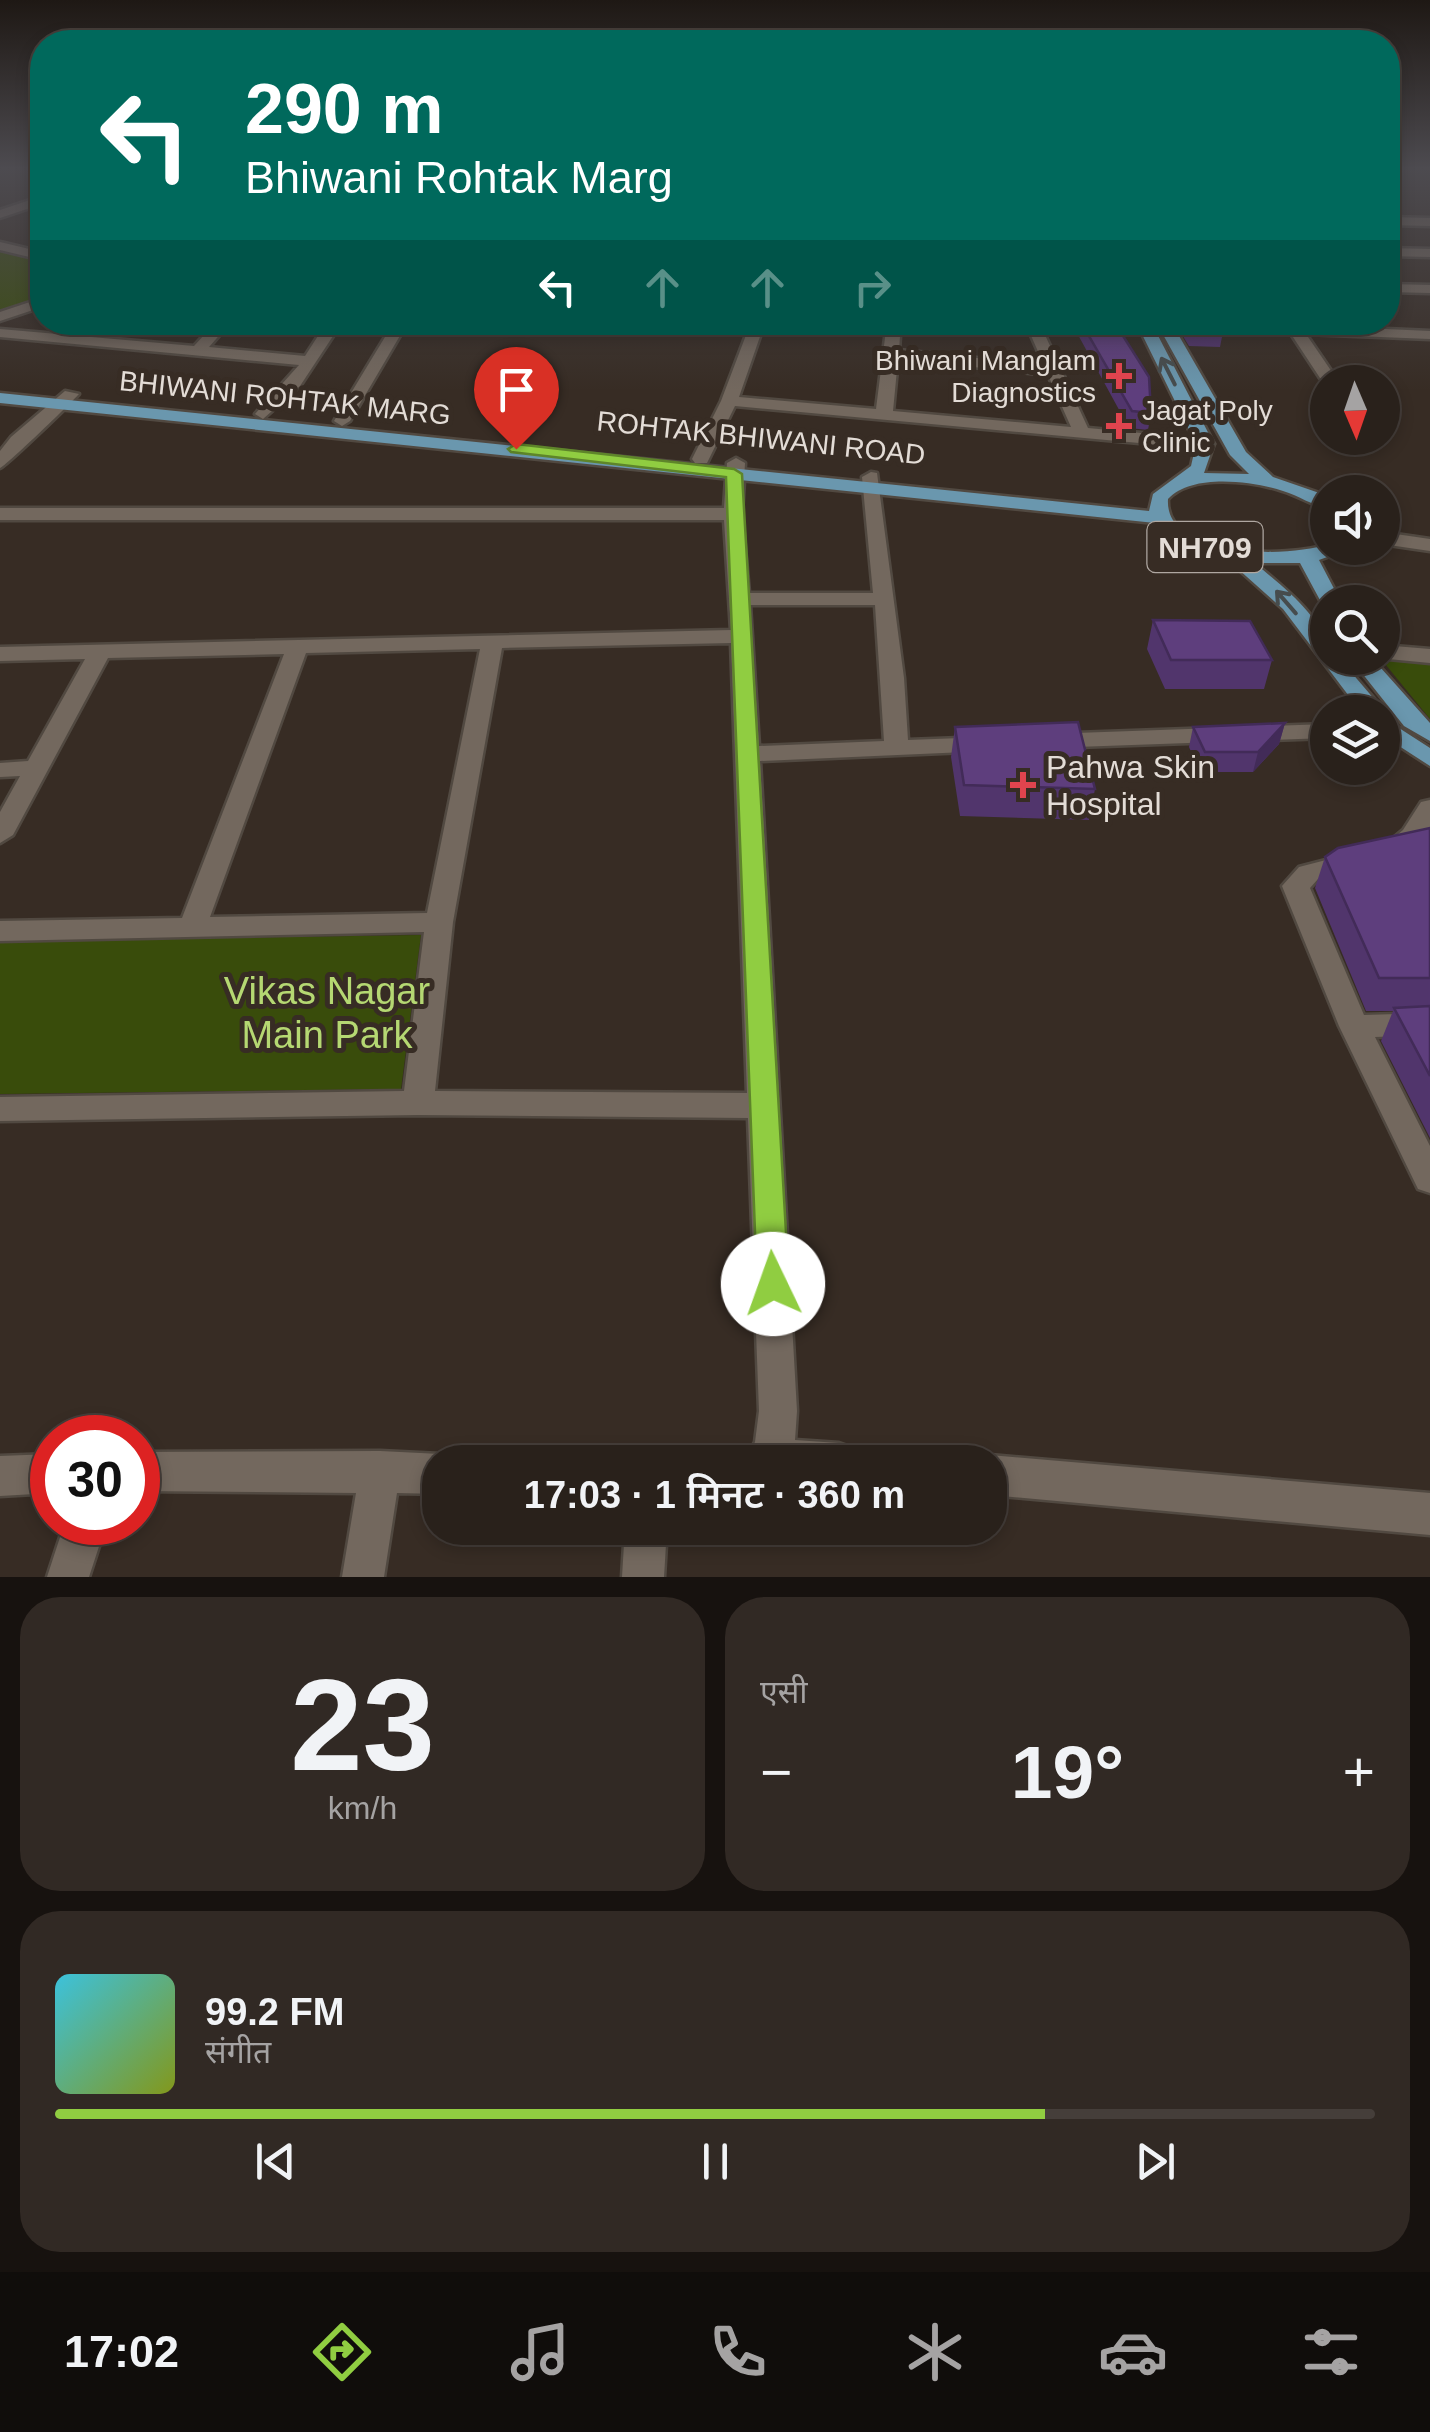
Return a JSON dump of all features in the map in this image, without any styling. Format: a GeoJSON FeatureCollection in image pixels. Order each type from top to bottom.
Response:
{"type":"FeatureCollection","features":[{"type":"Feature","properties":{"kind":"main road"},"geometry":{"type":"LineString","coordinates":[[1150,335],[1205,444],[1200,466],[1186,482]]}},
{"type":"Feature","properties":{"kind":"main road"},"geometry":{"type":"LineString","coordinates":[[1171,335],[1239,454],[1267,481]]}},
{"type":"Feature","properties":{"kind":"main road","name":"ROHTAK BHIWANI ROAD"},"geometry":{"type":"LineString","coordinates":[[0,390],[701,459],[735,468]]}},
{"type":"Feature","properties":{"kind":"main road","name":"BHIWANI ROHTAK MARG"},"geometry":{"type":"LineString","coordinates":[[0,398],[64,398],[1159,510]]}},
{"type":"Feature","properties":{"kind":"main road","name":"NH709"},"geometry":{"type":"LineString","coordinates":[[1310,496],[1267,481],[1210,478],[1170,488],[1159,510],[1188,540],[1235,556],[1310,557]]}},
{"type":"Feature","properties":{"kind":"main road"},"geometry":{"type":"LineString","coordinates":[[1235,556],[1290,604],[1310,632]]}},
{"type":"Feature","properties":{"kind":"main road"},"geometry":{"type":"LineString","coordinates":[[1307,558],[1322,585]]}},
{"type":"Feature","properties":{"kind":"main road"},"geometry":{"type":"LineString","coordinates":[[1342,675],[1358,695]]}},
{"type":"Feature","properties":{"kind":"main road"},"geometry":{"type":"LineString","coordinates":[[1375,675],[1412,721],[1430,734]]}},
{"type":"Feature","properties":{"kind":"main road"},"geometry":{"type":"LineString","coordinates":[[1400,737],[1430,758]]}},
{"type":"Feature","properties":{"kind":"street"},"geometry":{"type":"LineString","coordinates":[[5,247],[30,253]]}},
{"type":"Feature","properties":{"kind":"street"},"geometry":{"type":"LineString","coordinates":[[1400,252],[1430,252]]}},
{"type":"Feature","properties":{"kind":"street"},"geometry":{"type":"LineString","coordinates":[[1400,287],[1430,289]]}},
{"type":"Feature","properties":{"kind":"street"},"geometry":{"type":"LineString","coordinates":[[0,317],[30,306]]}},
{"type":"Feature","properties":{"kind":"street"},"geometry":{"type":"LineString","coordinates":[[0,333],[311,361]]}},
{"type":"Feature","properties":{"kind":"street"},"geometry":{"type":"LineString","coordinates":[[1400,333],[1430,335]]}},
{"type":"Feature","properties":{"kind":"street"},"geometry":{"type":"LineString","coordinates":[[196,352],[212,335]]}},
{"type":"Feature","properties":{"kind":"street"},"geometry":{"type":"LineString","coordinates":[[263,414],[311,361],[327,335]]}},
{"type":"Feature","properties":{"kind":"street"},"geometry":{"type":"LineString","coordinates":[[342,421],[393,335]]}},
{"type":"Feature","properties":{"kind":"street"},"geometry":{"type":"LineString","coordinates":[[701,459],[729,401],[753,335]]}},
{"type":"Feature","properties":{"kind":"street"},"geometry":{"type":"LineString","coordinates":[[884,415],[892,335]]}},
{"type":"Feature","properties":{"kind":"street"},"geometry":{"type":"LineString","coordinates":[[1036,335],[1056,370],[1082,435]]}},
{"type":"Feature","properties":{"kind":"street"},"geometry":{"type":"LineString","coordinates":[[1299,335],[1319,365]]}},
{"type":"Feature","properties":{"kind":"street"},"geometry":{"type":"LineString","coordinates":[[890,354],[1056,370]]}},
{"type":"Feature","properties":{"kind":"street"},"geometry":{"type":"LineString","coordinates":[[0,464],[9,441],[64,398]]}},
{"type":"Feature","properties":{"kind":"street"},"geometry":{"type":"LineString","coordinates":[[729,401],[1205,444]]}},
{"type":"Feature","properties":{"kind":"street"},"geometry":{"type":"LineString","coordinates":[[735,468],[733,514],[778,1411],[770,1445]]}},
{"type":"Feature","properties":{"kind":"street"},"geometry":{"type":"LineString","coordinates":[[872,483],[893,678],[896,747]]}},
{"type":"Feature","properties":{"kind":"street"},"geometry":{"type":"LineString","coordinates":[[0,514],[733,514]]}},
{"type":"Feature","properties":{"kind":"street"},"geometry":{"type":"LineString","coordinates":[[1400,541],[1430,545]]}},
{"type":"Feature","properties":{"kind":"street"},"geometry":{"type":"LineString","coordinates":[[737,598],[882,598]]}},
{"type":"Feature","properties":{"kind":"street"},"geometry":{"type":"LineString","coordinates":[[0,654],[742,636]]}},
{"type":"Feature","properties":{"kind":"street"},"geometry":{"type":"LineString","coordinates":[[418,1102],[439,922],[492,642]]}},
{"type":"Feature","properties":{"kind":"street"},"geometry":{"type":"LineString","coordinates":[[192,928],[297,647]]}},
{"type":"Feature","properties":{"kind":"street"},"geometry":{"type":"LineString","coordinates":[[0,835],[100,652]]}},
{"type":"Feature","properties":{"kind":"street"},"geometry":{"type":"LineString","coordinates":[[1400,654],[1430,656]]}},
{"type":"Feature","properties":{"kind":"street"},"geometry":{"type":"LineString","coordinates":[[746,754],[1310,733]]}},
{"type":"Feature","properties":{"kind":"street"},"geometry":{"type":"LineString","coordinates":[[0,770],[38,768]]}},
{"type":"Feature","properties":{"kind":"street"},"geometry":{"type":"LineString","coordinates":[[1428,816],[1398,849],[1309,873],[1296,886],[1354,1026],[1430,1180]]}},
{"type":"Feature","properties":{"kind":"street"},"geometry":{"type":"LineString","coordinates":[[0,931],[439,922]]}},
{"type":"Feature","properties":{"kind":"street"},"geometry":{"type":"LineString","coordinates":[[1354,1026],[1430,1024]]}},
{"type":"Feature","properties":{"kind":"street"},"geometry":{"type":"LineString","coordinates":[[0,1110],[418,1102],[765,1106]]}},
{"type":"Feature","properties":{"kind":"street"},"geometry":{"type":"LineString","coordinates":[[160,1472],[422,1473]]}},
{"type":"Feature","properties":{"kind":"street"},"geometry":{"type":"LineString","coordinates":[[364,1577],[380,1472]]}},
{"type":"Feature","properties":{"kind":"street"},"geometry":{"type":"LineString","coordinates":[[0,1476],[30,1475]]}},
{"type":"Feature","properties":{"kind":"street"},"geometry":{"type":"LineString","coordinates":[[1007,1477],[1430,1514]]}},
{"type":"Feature","properties":{"kind":"street"},"geometry":{"type":"LineString","coordinates":[[68,1577],[78,1545]]}},
{"type":"Feature","properties":{"kind":"street"},"geometry":{"type":"LineString","coordinates":[[643,1577],[645,1545]]}},
{"type":"Feature","properties":{"kind":"green space"},"geometry":{"type":"Polygon","coordinates":[[[0,249],[30,256],[30,303],[0,314],[0,249]]]}},
{"type":"Feature","properties":{"kind":"green space"},"geometry":{"type":"Polygon","coordinates":[[[1400,661],[1430,663],[1430,719],[1394,675],[1400,675],[1400,661]]]}},
{"type":"Feature","properties":{"kind":"green space","name":"Vikas Nagar Main Park"},"geometry":{"type":"Polygon","coordinates":[[[421,935],[401,1089],[0,1094],[0,941],[421,935]]]}},
{"type":"Feature","properties":{"kind":"building"},"geometry":{"type":"Polygon","coordinates":[[[1088,335],[1122,335],[1149,377],[1151,413],[1132,411],[1088,335]]]}},
{"type":"Feature","properties":{"kind":"building"},"geometry":{"type":"Polygon","coordinates":[[[1153,620],[1250,621],[1272,660],[1171,660],[1153,620]]]}},
{"type":"Feature","properties":{"kind":"building"},"geometry":{"type":"Polygon","coordinates":[[[1078,722],[1095,789],[964,785],[955,727],[1078,722]]]}},
{"type":"Feature","properties":{"kind":"building"},"geometry":{"type":"Polygon","coordinates":[[[1285,723],[1258,752],[1205,752],[1193,727],[1285,723]]]}},
{"type":"Feature","properties":{"kind":"building"},"geometry":{"type":"Polygon","coordinates":[[[1430,828],[1430,978],[1379,978],[1325,857],[1338,848],[1430,828]]]}},
{"type":"Feature","properties":{"kind":"building"},"geometry":{"type":"Polygon","coordinates":[[[1430,1006],[1430,1076],[1394,1008],[1430,1006]]]}},
{"type":"Feature","properties":{"kind":"place","name":"Bhiwani Manglam Diagnostics"},"geometry":{"type":"Point","coordinates":[1119,376]}},
{"type":"Feature","properties":{"kind":"place","name":"Jagat Poly Clinic"},"geometry":{"type":"Point","coordinates":[1119,426]}},
{"type":"Feature","properties":{"kind":"place","name":"Pahwa Skin Hospital"},"geometry":{"type":"Point","coordinates":[1023,785]}},
{"type":"Feature","properties":{"kind":"route"},"geometry":{"type":"LineString","coordinates":[[516,449],[734,474],[773,1284]]}}]}
